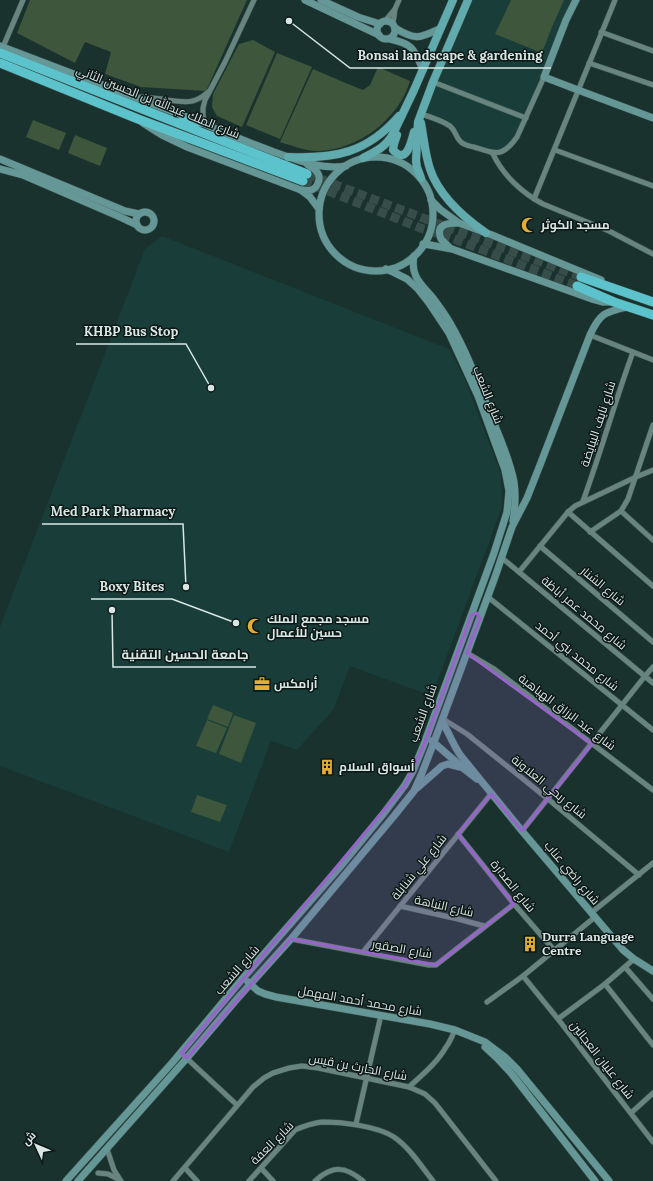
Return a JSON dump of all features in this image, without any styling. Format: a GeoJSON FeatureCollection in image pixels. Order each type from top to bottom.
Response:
{"type":"FeatureCollection","features":[{"type":"Feature","properties":{"kind":"highway","name":"شارع الملك عبدالله بن الحسين الثاني"},"geometry":{"type":"LineString","coordinates":[[1,49],[138,107],[304,182]]}},
{"type":"Feature","properties":{"kind":"highway","name":"شارع الملك عبدالله بن الحسين الثاني"},"geometry":{"type":"LineString","coordinates":[[0,63],[138,119],[304,182]]}},
{"type":"Feature","properties":{"kind":"highway"},"geometry":{"type":"LineString","coordinates":[[138,107],[151,108],[191,122],[203,123]]}},
{"type":"Feature","properties":{"kind":"highway"},"geometry":{"type":"LineString","coordinates":[[581,277],[618,290],[652,299]]}},
{"type":"Feature","properties":{"kind":"highway"},"geometry":{"type":"LineString","coordinates":[[577,286],[627,307],[653,315]]}},
{"type":"Feature","properties":{"kind":"main road"},"geometry":{"type":"LineString","coordinates":[[363,158],[377,151],[389,141],[414,90],[453,0]]}},
{"type":"Feature","properties":{"kind":"main road"},"geometry":{"type":"LineString","coordinates":[[414,90],[394,144],[393,150],[402,155],[405,155],[408,151],[433,82],[468,0]]}},
{"type":"Feature","properties":{"kind":"main road"},"geometry":{"type":"LineString","coordinates":[[288,157],[318,157],[337,155],[354,149],[370,142],[383,132],[405,109]]}},
{"type":"Feature","properties":{"kind":"main road"},"geometry":{"type":"LineString","coordinates":[[420,117],[416,161],[421,178]]}},
{"type":"Feature","properties":{"kind":"main road"},"geometry":{"type":"LineString","coordinates":[[420,117],[427,160],[433,177],[453,205],[472,223],[486,233]]}},
{"type":"Feature","properties":{"kind":"street"},"geometry":{"type":"LineString","coordinates":[[1,49],[23,0]]}},
{"type":"Feature","properties":{"kind":"street"},"geometry":{"type":"LineString","coordinates":[[203,123],[203,108],[211,88],[254,0]]}},
{"type":"Feature","properties":{"kind":"street"},"geometry":{"type":"LineString","coordinates":[[305,0],[379,35],[384,39],[390,38],[404,42],[416,52],[423,70]]}},
{"type":"Feature","properties":{"kind":"street"},"geometry":{"type":"LineString","coordinates":[[320,0],[358,17],[391,22],[394,26],[409,36],[416,37],[425,35],[441,28]]}},
{"type":"Feature","properties":{"kind":"street"},"geometry":{"type":"LineString","coordinates":[[379,35],[378,29],[395,9],[399,0]]}},
{"type":"Feature","properties":{"kind":"street"},"geometry":{"type":"LineString","coordinates":[[420,117],[442,121],[454,130],[459,140],[463,144],[493,154],[501,152],[512,144],[526,118],[566,20],[576,0]]}},
{"type":"Feature","properties":{"kind":"street"},"geometry":{"type":"LineString","coordinates":[[534,199],[615,0]]}},
{"type":"Feature","properties":{"kind":"street"},"geometry":{"type":"LineString","coordinates":[[390,38],[394,34],[395,9]]}},
{"type":"Feature","properties":{"kind":"street"},"geometry":{"type":"LineString","coordinates":[[601,32],[653,51]]}},
{"type":"Feature","properties":{"kind":"street","name":"شارع الملك عبدالله بن الحسين الثاني"},"geometry":{"type":"LineString","coordinates":[[1,49],[136,97],[304,163]]}},
{"type":"Feature","properties":{"kind":"street"},"geometry":{"type":"LineString","coordinates":[[589,63],[653,85]]}},
{"type":"Feature","properties":{"kind":"street"},"geometry":{"type":"LineString","coordinates":[[544,76],[653,118]]}},
{"type":"Feature","properties":{"kind":"street"},"geometry":{"type":"LineString","coordinates":[[433,82],[526,118]]}},
{"type":"Feature","properties":{"kind":"street"},"geometry":{"type":"LineString","coordinates":[[136,97],[189,102],[199,99],[211,88]]}},
{"type":"Feature","properties":{"kind":"street"},"geometry":{"type":"LineString","coordinates":[[555,150],[653,186]]}},
{"type":"Feature","properties":{"kind":"street"},"geometry":{"type":"LineString","coordinates":[[493,154],[506,175],[527,195],[543,204],[609,231],[653,254]]}},
{"type":"Feature","properties":{"kind":"street"},"geometry":{"type":"LineString","coordinates":[[430,196],[433,212],[429,233],[424,244],[414,256],[403,264],[386,269],[374,270],[358,268],[346,262],[336,254],[330,248],[323,235],[319,209],[321,200],[332,177],[346,166],[363,158],[379,157],[394,160],[413,170],[421,178],[430,196],[432,202],[459,223],[608,283],[618,290]]}},
{"type":"Feature","properties":{"kind":"street"},"geometry":{"type":"LineString","coordinates":[[0,159],[125,211],[138,214],[144,212],[149,213],[153,217],[154,222],[151,227],[146,230],[140,229],[137,225],[29,177],[17,172],[0,169]]}},
{"type":"Feature","properties":{"kind":"street"},"geometry":{"type":"LineString","coordinates":[[304,163],[316,170],[320,177],[319,182],[314,189],[311,190],[304,182]]}},
{"type":"Feature","properties":{"kind":"street"},"geometry":{"type":"LineString","coordinates":[[304,163],[336,167],[346,166]]}},
{"type":"Feature","properties":{"kind":"street"},"geometry":{"type":"LineString","coordinates":[[304,182],[310,197],[319,209]]}},
{"type":"Feature","properties":{"kind":"street"},"geometry":{"type":"LineString","coordinates":[[137,225],[136,219],[138,214]]}},
{"type":"Feature","properties":{"kind":"street"},"geometry":{"type":"LineString","coordinates":[[452,249],[440,239],[440,231],[446,223],[459,223]]}},
{"type":"Feature","properties":{"kind":"street"},"geometry":{"type":"LineString","coordinates":[[424,244],[452,249],[592,299],[603,302],[614,302]]}},
{"type":"Feature","properties":{"kind":"street","name":"شارع الشعب"},"geometry":{"type":"LineString","coordinates":[[78,1181],[187,1058],[218,1020],[291,939],[414,791],[422,774],[488,597],[512,527],[516,504],[514,481],[476,376],[453,328],[439,306],[420,284],[412,263],[414,256]]}},
{"type":"Feature","properties":{"kind":"street","name":"شارع الشعب"},"geometry":{"type":"LineString","coordinates":[[66,1181],[181,1053],[243,978],[340,866],[405,785],[414,771],[470,615],[492,560],[507,512],[509,491],[505,470],[478,396],[449,333],[418,289],[407,279],[386,269]]}},
{"type":"Feature","properties":{"kind":"street","name":"شارع الشعب"},"geometry":{"type":"LineString","coordinates":[[512,527],[527,498],[590,335],[598,319],[606,313],[627,307]]}},
{"type":"Feature","properties":{"kind":"street"},"geometry":{"type":"LineString","coordinates":[[590,335],[653,360]]}},
{"type":"Feature","properties":{"kind":"street","name":"شارع نايف البيايضة"},"geometry":{"type":"LineString","coordinates":[[584,501],[618,391],[633,352]]}},
{"type":"Feature","properties":{"kind":"street"},"geometry":{"type":"LineString","coordinates":[[590,532],[625,507],[653,428]]}},
{"type":"Feature","properties":{"kind":"street"},"geometry":{"type":"LineString","coordinates":[[519,572],[568,512],[584,501],[653,470]]}},
{"type":"Feature","properties":{"kind":"street"},"geometry":{"type":"LineString","coordinates":[[621,511],[653,540]]}},
{"type":"Feature","properties":{"kind":"street"},"geometry":{"type":"LineString","coordinates":[[568,512],[653,586]]}},
{"type":"Feature","properties":{"kind":"street","name":"شارع الشنار"},"geometry":{"type":"LineString","coordinates":[[540,546],[653,642]]}},
{"type":"Feature","properties":{"kind":"street","name":"شارع محمد عمر أباظة"},"geometry":{"type":"LineString","coordinates":[[502,558],[653,683]]}},
{"type":"Feature","properties":{"kind":"street","name":"شارع محمد بني أحمد"},"geometry":{"type":"LineString","coordinates":[[488,597],[653,730]]}},
{"type":"Feature","properties":{"kind":"street"},"geometry":{"type":"LineString","coordinates":[[470,615],[477,613],[480,619]]}},
{"type":"Feature","properties":{"kind":"street","name":"شارع عبد الرزاق الهباهبة"},"geometry":{"type":"LineString","coordinates":[[467,653],[494,669],[653,790]]}},
{"type":"Feature","properties":{"kind":"street"},"geometry":{"type":"LineString","coordinates":[[522,832],[645,676],[653,668]]}},
{"type":"Feature","properties":{"kind":"street","name":"شارع راضي عناب"},"geometry":{"type":"LineString","coordinates":[[442,720],[455,748],[522,832],[623,950],[653,971]]}},
{"type":"Feature","properties":{"kind":"street","name":"شارع ربحي العلاونة"},"geometry":{"type":"LineString","coordinates":[[442,720],[468,734],[639,875]]}},
{"type":"Feature","properties":{"kind":"street","name":"شارع راضي عناب"},"geometry":{"type":"LineString","coordinates":[[427,737],[473,777],[481,781]]}},
{"type":"Feature","properties":{"kind":"street"},"geometry":{"type":"LineString","coordinates":[[414,791],[442,766],[448,764],[463,768]]}},
{"type":"Feature","properties":{"kind":"street","name":"شارع علي شنابلة"},"geometry":{"type":"LineString","coordinates":[[363,952],[491,794]]}},
{"type":"Feature","properties":{"kind":"street","name":"شارع الصدارة"},"geometry":{"type":"LineString","coordinates":[[458,834],[514,904],[554,950]]}},
{"type":"Feature","properties":{"kind":"street"},"geometry":{"type":"LineString","coordinates":[[487,1002],[523,976],[653,863]]}},
{"type":"Feature","properties":{"kind":"street"},"geometry":{"type":"LineString","coordinates":[[648,867],[653,872]]}},
{"type":"Feature","properties":{"kind":"street","name":"شارع الصقور"},"geometry":{"type":"LineString","coordinates":[[291,939],[429,965],[436,965],[514,904]]}},
{"type":"Feature","properties":{"kind":"street","name":"شارع النباهة"},"geometry":{"type":"LineString","coordinates":[[400,906],[484,926]]}},
{"type":"Feature","properties":{"kind":"street","name":"شارع عليان العجالين"},"geometry":{"type":"LineString","coordinates":[[558,1019],[605,984],[634,959]]}},
{"type":"Feature","properties":{"kind":"street"},"geometry":{"type":"LineString","coordinates":[[625,967],[653,999]]}},
{"type":"Feature","properties":{"kind":"street","name":"شارع عليان العجالين"},"geometry":{"type":"LineString","coordinates":[[523,976],[653,1142]]}},
{"type":"Feature","properties":{"kind":"street","name":"شارع محمد أحمد المهمل"},"geometry":{"type":"LineString","coordinates":[[243,978],[258,991],[270,996],[381,1015],[455,1030],[485,1042],[511,1063],[609,1181]]}},
{"type":"Feature","properties":{"kind":"street"},"geometry":{"type":"LineString","coordinates":[[605,984],[653,1045]]}},
{"type":"Feature","properties":{"kind":"street"},"geometry":{"type":"LineString","coordinates":[[356,1124],[381,1015]]}},
{"type":"Feature","properties":{"kind":"street"},"geometry":{"type":"LineString","coordinates":[[409,1086],[429,1069],[447,1047],[455,1030]]}},
{"type":"Feature","properties":{"kind":"street","name":"شارع محمد أحمد المهمل"},"geometry":{"type":"LineString","coordinates":[[477,1040],[504,1066],[595,1181]]}},
{"type":"Feature","properties":{"kind":"street"},"geometry":{"type":"LineString","coordinates":[[181,1053],[237,1105]]}},
{"type":"Feature","properties":{"kind":"street","name":"شارع الحارث بن قيس"},"geometry":{"type":"LineString","coordinates":[[173,1181],[237,1105],[264,1078],[273,1073],[302,1066],[409,1086],[425,1094],[435,1103],[496,1181]]}},
{"type":"Feature","properties":{"kind":"street","name":"شارع عليان العجالين"},"geometry":{"type":"LineString","coordinates":[[631,1113],[653,1093]]}},
{"type":"Feature","properties":{"kind":"street","name":"شارع العفة"},"geometry":{"type":"LineString","coordinates":[[249,1181],[295,1130],[305,1125],[322,1122],[356,1124],[393,1136],[405,1146],[433,1181]]}},
{"type":"Feature","properties":{"kind":"street"},"geometry":{"type":"LineString","coordinates":[[107,1149],[114,1170],[121,1181]]}},
{"type":"Feature","properties":{"kind":"street"},"geometry":{"type":"LineString","coordinates":[[185,1168],[197,1181]]}},
{"type":"Feature","properties":{"kind":"street"},"geometry":{"type":"LineString","coordinates":[[261,1168],[273,1181]]}},
{"type":"Feature","properties":{"kind":"street"},"geometry":{"type":"LineString","coordinates":[[315,1181],[331,1170],[338,1170],[350,1172],[363,1181]]}},
{"type":"Feature","properties":{"kind":"street"},"geometry":{"type":"LineString","coordinates":[[98,1173],[108,1174],[121,1181]]}},
{"type":"Feature","properties":{"kind":"highlighted area"},"geometry":{"type":"Polygon","coordinates":[[[477,613],[480,619],[467,653],[592,744],[522,831],[491,794],[458,834],[514,904],[436,965],[291,939],[187,1058],[181,1053],[405,785],[424,744],[471,615],[477,613]]]}},
{"type":"Feature","properties":{"kind":"shaded area"},"geometry":{"type":"Polygon","coordinates":[[[468,0],[576,0],[517,137],[501,153],[457,141],[452,132],[442,125],[421,118],[468,0]]]}},
{"type":"Feature","properties":{"kind":"shaded area"},"geometry":{"type":"Polygon","coordinates":[[[162,236],[449,349],[464,377],[501,474],[502,507],[432,696],[350,666],[333,710],[297,750],[271,741],[229,852],[0,766],[0,627],[145,249],[162,236]]]}},
{"type":"Feature","properties":{"kind":"green space"},"geometry":{"type":"Polygon","coordinates":[[[30,0],[247,0],[206,91],[141,87],[105,74],[111,52],[85,42],[75,63],[17,33],[30,0]]]}},
{"type":"Feature","properties":{"kind":"green space"},"geometry":{"type":"Polygon","coordinates":[[[511,0],[564,0],[542,53],[495,34],[511,0]]]}},
{"type":"Feature","properties":{"kind":"green space"},"geometry":{"type":"Polygon","coordinates":[[[253,40],[275,52],[242,127],[217,116],[212,107],[213,94],[239,44],[253,40]]]}},
{"type":"Feature","properties":{"kind":"green space"},"geometry":{"type":"Polygon","coordinates":[[[277,53],[312,67],[280,139],[246,125],[277,53]]]}},
{"type":"Feature","properties":{"kind":"green space"},"geometry":{"type":"Polygon","coordinates":[[[378,67],[410,81],[405,95],[397,108],[387,120],[375,130],[348,145],[318,151],[299,148],[280,142],[313,69],[363,90],[370,85],[378,67]]]}},
{"type":"Feature","properties":{"kind":"green space"},"geometry":{"type":"Polygon","coordinates":[[[33,120],[66,133],[59,150],[26,137],[33,120]]]}},
{"type":"Feature","properties":{"kind":"green space"},"geometry":{"type":"Polygon","coordinates":[[[75,135],[107,148],[100,166],[68,153],[75,135]]]}},
{"type":"Feature","properties":{"kind":"green space"},"geometry":{"type":"Polygon","coordinates":[[[213,705],[233,713],[228,727],[207,719],[213,705]]]}},
{"type":"Feature","properties":{"kind":"green space"},"geometry":{"type":"Polygon","coordinates":[[[234,715],[256,723],[241,763],[219,754],[234,715]]]}},
{"type":"Feature","properties":{"kind":"green space"},"geometry":{"type":"Polygon","coordinates":[[[207,720],[227,728],[216,753],[196,746],[207,720]]]}},
{"type":"Feature","properties":{"kind":"green space"},"geometry":{"type":"Polygon","coordinates":[[[197,795],[227,805],[220,822],[191,812],[197,795]]]}},
{"type":"Feature","properties":{"kind":"tunnel"},"geometry":{"type":"LineString","coordinates":[[307,174],[581,277]]}},
{"type":"Feature","properties":{"kind":"tunnel"},"geometry":{"type":"LineString","coordinates":[[303,181],[423,229],[449,237],[577,286]]}},
{"type":"Feature","properties":{"kind":"place","name":"Bonsai landscape & gardening"},"geometry":{"type":"Point","coordinates":[289,21]}},
{"type":"Feature","properties":{"kind":"place","name":"مسجد الكوثر"},"geometry":{"type":"Point","coordinates":[529,225]}},
{"type":"Feature","properties":{"kind":"place","name":"KHBP Bus Stop"},"geometry":{"type":"Point","coordinates":[211,388]}},
{"type":"Feature","properties":{"kind":"place","name":"Med Park Pharmacy"},"geometry":{"type":"Point","coordinates":[186,587]}},
{"type":"Feature","properties":{"kind":"place","name":"جامعة الحسين التقنية"},"geometry":{"type":"Point","coordinates":[112,610]}},
{"type":"Feature","properties":{"kind":"place","name":"Boxy Bites"},"geometry":{"type":"Point","coordinates":[236,623]}},
{"type":"Feature","properties":{"kind":"place","name":"مسجد مجمع الملك حسين للأعمال"},"geometry":{"type":"Point","coordinates":[255,626]}},
{"type":"Feature","properties":{"kind":"place","name":"أرامكس"},"geometry":{"type":"Point","coordinates":[262,684]}},
{"type":"Feature","properties":{"kind":"place","name":"أسواق السلام"},"geometry":{"type":"Point","coordinates":[327,767]}},
{"type":"Feature","properties":{"kind":"place","name":"Durra Language Centre"},"geometry":{"type":"Point","coordinates":[530,944]}}]}
